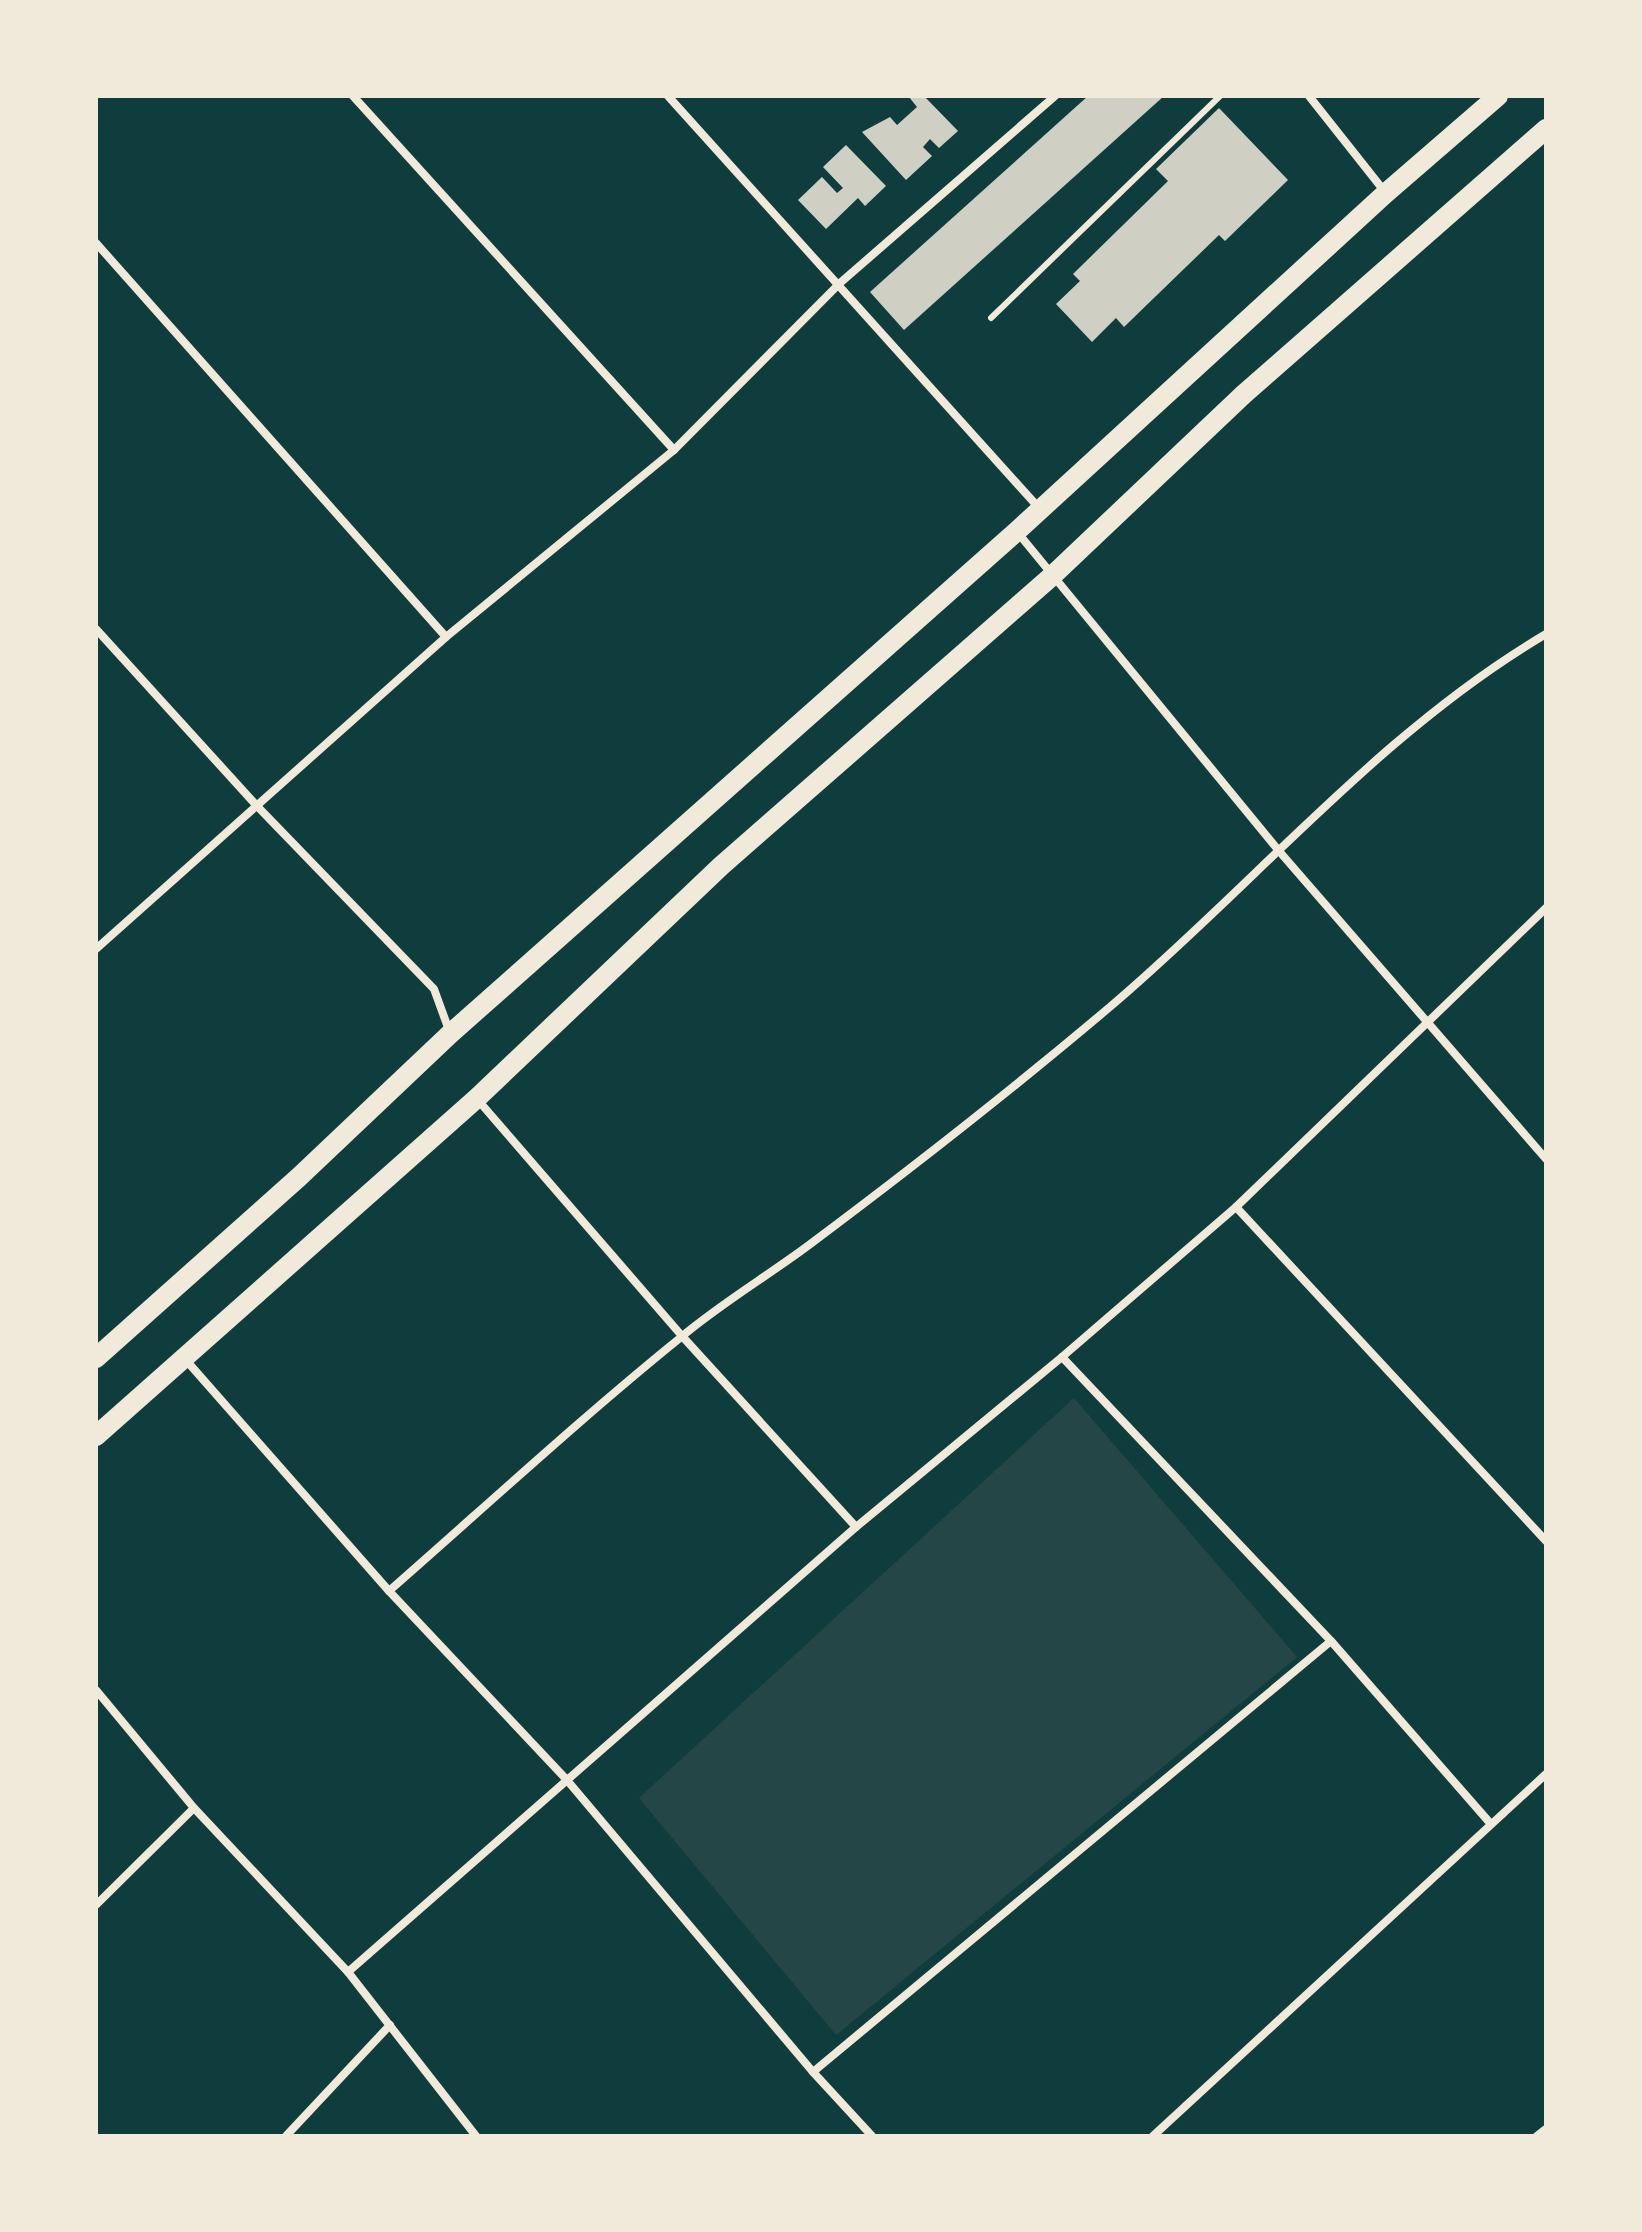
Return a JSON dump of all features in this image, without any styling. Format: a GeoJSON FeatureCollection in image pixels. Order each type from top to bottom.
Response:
{"type":"FeatureCollection","features":[{"type":"Feature","properties":{"kind":"main road"},"geometry":{"type":"LineString","coordinates":[[96,1358],[299,1177],[450,1034],[1041,510],[1386,193],[1498,96]]}},
{"type":"Feature","properties":{"kind":"main road"},"geometry":{"type":"LineString","coordinates":[[96,1436],[477,1098],[732,855],[1052,576],[1244,394],[1546,129]]}},
{"type":"Feature","properties":{"kind":"street"},"geometry":{"type":"LineString","coordinates":[[353,96],[674,450]]}},
{"type":"Feature","properties":{"kind":"street"},"geometry":{"type":"LineString","coordinates":[[96,949],[446,637],[674,450],[840,283],[1055,96]]}},
{"type":"Feature","properties":{"kind":"street"},"geometry":{"type":"LineString","coordinates":[[1309,96],[1386,193]]}},
{"type":"Feature","properties":{"kind":"street"},"geometry":{"type":"LineString","coordinates":[[672,98],[1041,510]]}},
{"type":"Feature","properties":{"kind":"street"},"geometry":{"type":"LineString","coordinates":[[96,243],[446,637]]}},
{"type":"Feature","properties":{"kind":"street"},"geometry":{"type":"LineString","coordinates":[[1017,531],[1279,851],[1546,1159]]}},
{"type":"Feature","properties":{"kind":"street"},"geometry":{"type":"LineString","coordinates":[[96,629],[257,806],[434,989],[450,1034]]}},
{"type":"Feature","properties":{"kind":"street"},"geometry":{"type":"LineString","coordinates":[[389,1591],[682,1336],[798,1253],[1019,1084],[1168,957],[1279,851],[1442,704],[1480,675],[1546,634]]}},
{"type":"Feature","properties":{"kind":"street"},"geometry":{"type":"LineString","coordinates":[[348,1972],[856,1527],[1062,1357],[1236,1207],[1546,908]]}},
{"type":"Feature","properties":{"kind":"street"},"geometry":{"type":"LineString","coordinates":[[477,1098],[682,1336],[856,1527]]}},
{"type":"Feature","properties":{"kind":"street"},"geometry":{"type":"LineString","coordinates":[[1236,1207],[1546,1541]]}},
{"type":"Feature","properties":{"kind":"street"},"geometry":{"type":"LineString","coordinates":[[1062,1357],[1331,1641],[1490,1823]]}},
{"type":"Feature","properties":{"kind":"street"},"geometry":{"type":"LineString","coordinates":[[184,1358],[389,1591],[566,1779],[813,2072],[872,2136]]}},
{"type":"Feature","properties":{"kind":"street"},"geometry":{"type":"LineString","coordinates":[[813,2072],[1331,1641]]}},
{"type":"Feature","properties":{"kind":"street"},"geometry":{"type":"LineString","coordinates":[[96,1690],[194,1808],[348,1972],[476,2136]]}},
{"type":"Feature","properties":{"kind":"street"},"geometry":{"type":"LineString","coordinates":[[1153,2136],[1546,1774]]}},
{"type":"Feature","properties":{"kind":"street"},"geometry":{"type":"LineString","coordinates":[[96,1905],[194,1808]]}},
{"type":"Feature","properties":{"kind":"street"},"geometry":{"type":"LineString","coordinates":[[286,2136],[390,2025]]}},
{"type":"Feature","properties":{"kind":"street"},"geometry":{"type":"LineString","coordinates":[[1537,2136],[1546,2129]]}},
{"type":"Feature","properties":{"kind":"lane"},"geometry":{"type":"LineString","coordinates":[[991,318],[1220,96]]}},
{"type":"Feature","properties":{"kind":"shaded area"},"geometry":{"type":"Polygon","coordinates":[[[1074,1398],[1297,1657],[836,2035],[639,1798],[1074,1398]]]}},
{"type":"Feature","properties":{"kind":"building"},"geometry":{"type":"Polygon","coordinates":[[[924,96],[958,131],[939,148],[930,139],[923,147],[932,156],[906,180],[862,132],[890,117],[897,125],[917,107],[909,97],[924,96]]]}},
{"type":"Feature","properties":{"kind":"building"},"geometry":{"type":"Polygon","coordinates":[[[1088,96],[1164,96],[904,330],[870,292],[1088,96]]]}},
{"type":"Feature","properties":{"kind":"building"},"geometry":{"type":"Polygon","coordinates":[[[1219,108],[1288,180],[1225,241],[1219,235],[1124,327],[1116,318],[1092,342],[1056,304],[1080,281],[1073,274],[1168,181],[1156,169],[1219,108]]]}},
{"type":"Feature","properties":{"kind":"building"},"geometry":{"type":"Polygon","coordinates":[[[846,145],[886,186],[865,206],[858,198],[826,229],[798,200],[822,177],[837,193],[843,188],[823,167],[846,145]]]}}]}
